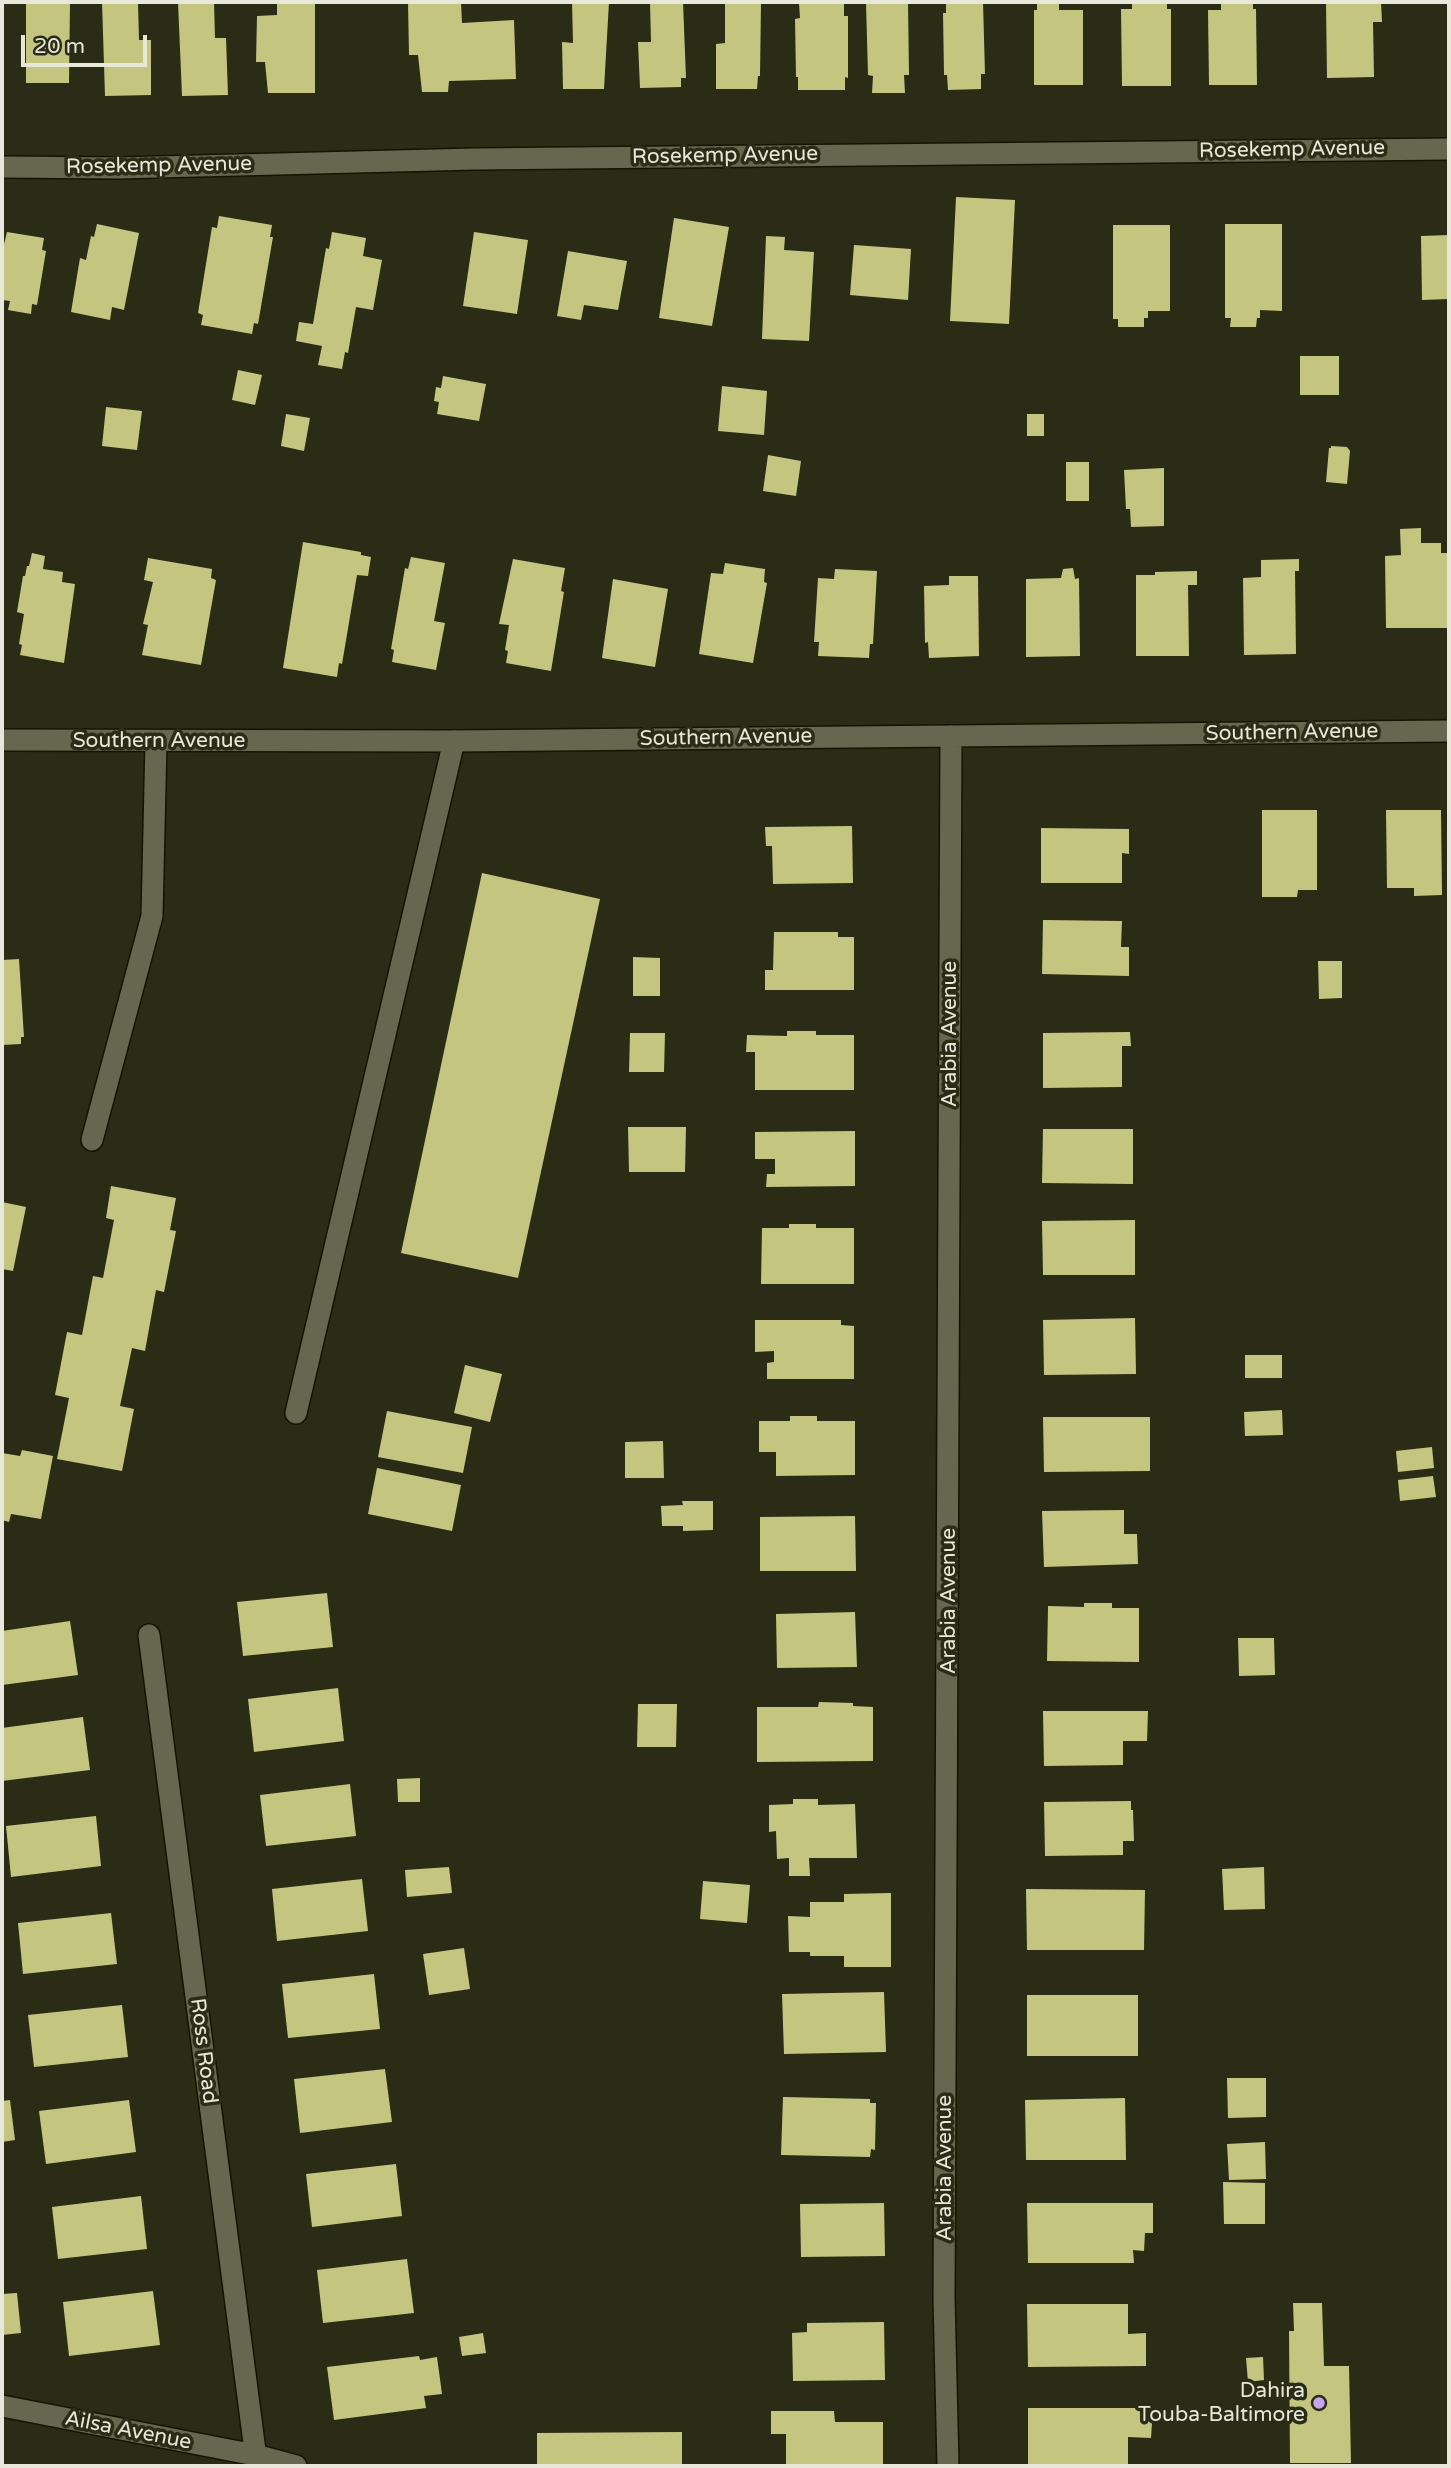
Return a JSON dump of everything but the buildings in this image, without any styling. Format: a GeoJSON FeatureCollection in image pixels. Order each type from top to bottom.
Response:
{"type":"FeatureCollection","features":[{"type":"Feature","properties":{"kind":"street","name":"Rosekemp Avenue"},"geometry":{"type":"LineString","coordinates":[[2,167],[118,168],[462,159],[1449,149]]}},
{"type":"Feature","properties":{"kind":"street","name":"Southern Avenue"},"geometry":{"type":"LineString","coordinates":[[2,740],[454,741],[1449,732]]}},
{"type":"Feature","properties":{"kind":"street","name":"Arabia Avenue"},"geometry":{"type":"LineString","coordinates":[[948,2466],[944,2298],[951,736]]}},
{"type":"Feature","properties":{"kind":"street"},"geometry":{"type":"LineString","coordinates":[[92,1140],[152,916],[156,741]]}},
{"type":"Feature","properties":{"kind":"street"},"geometry":{"type":"LineString","coordinates":[[296,1413],[454,741]]}},
{"type":"Feature","properties":{"kind":"street","name":"Ross Road"},"geometry":{"type":"LineString","coordinates":[[149,1635],[256,2460]]}},
{"type":"Feature","properties":{"kind":"street","name":"Ailsa Avenue"},"geometry":{"type":"LineString","coordinates":[[2,2406],[256,2460],[296,2466]]}},
{"type":"Feature","properties":{"kind":"place","name":"Dahira Touba-Baltimore"},"geometry":{"type":"Point","coordinates":[1319,2403]}}]}
